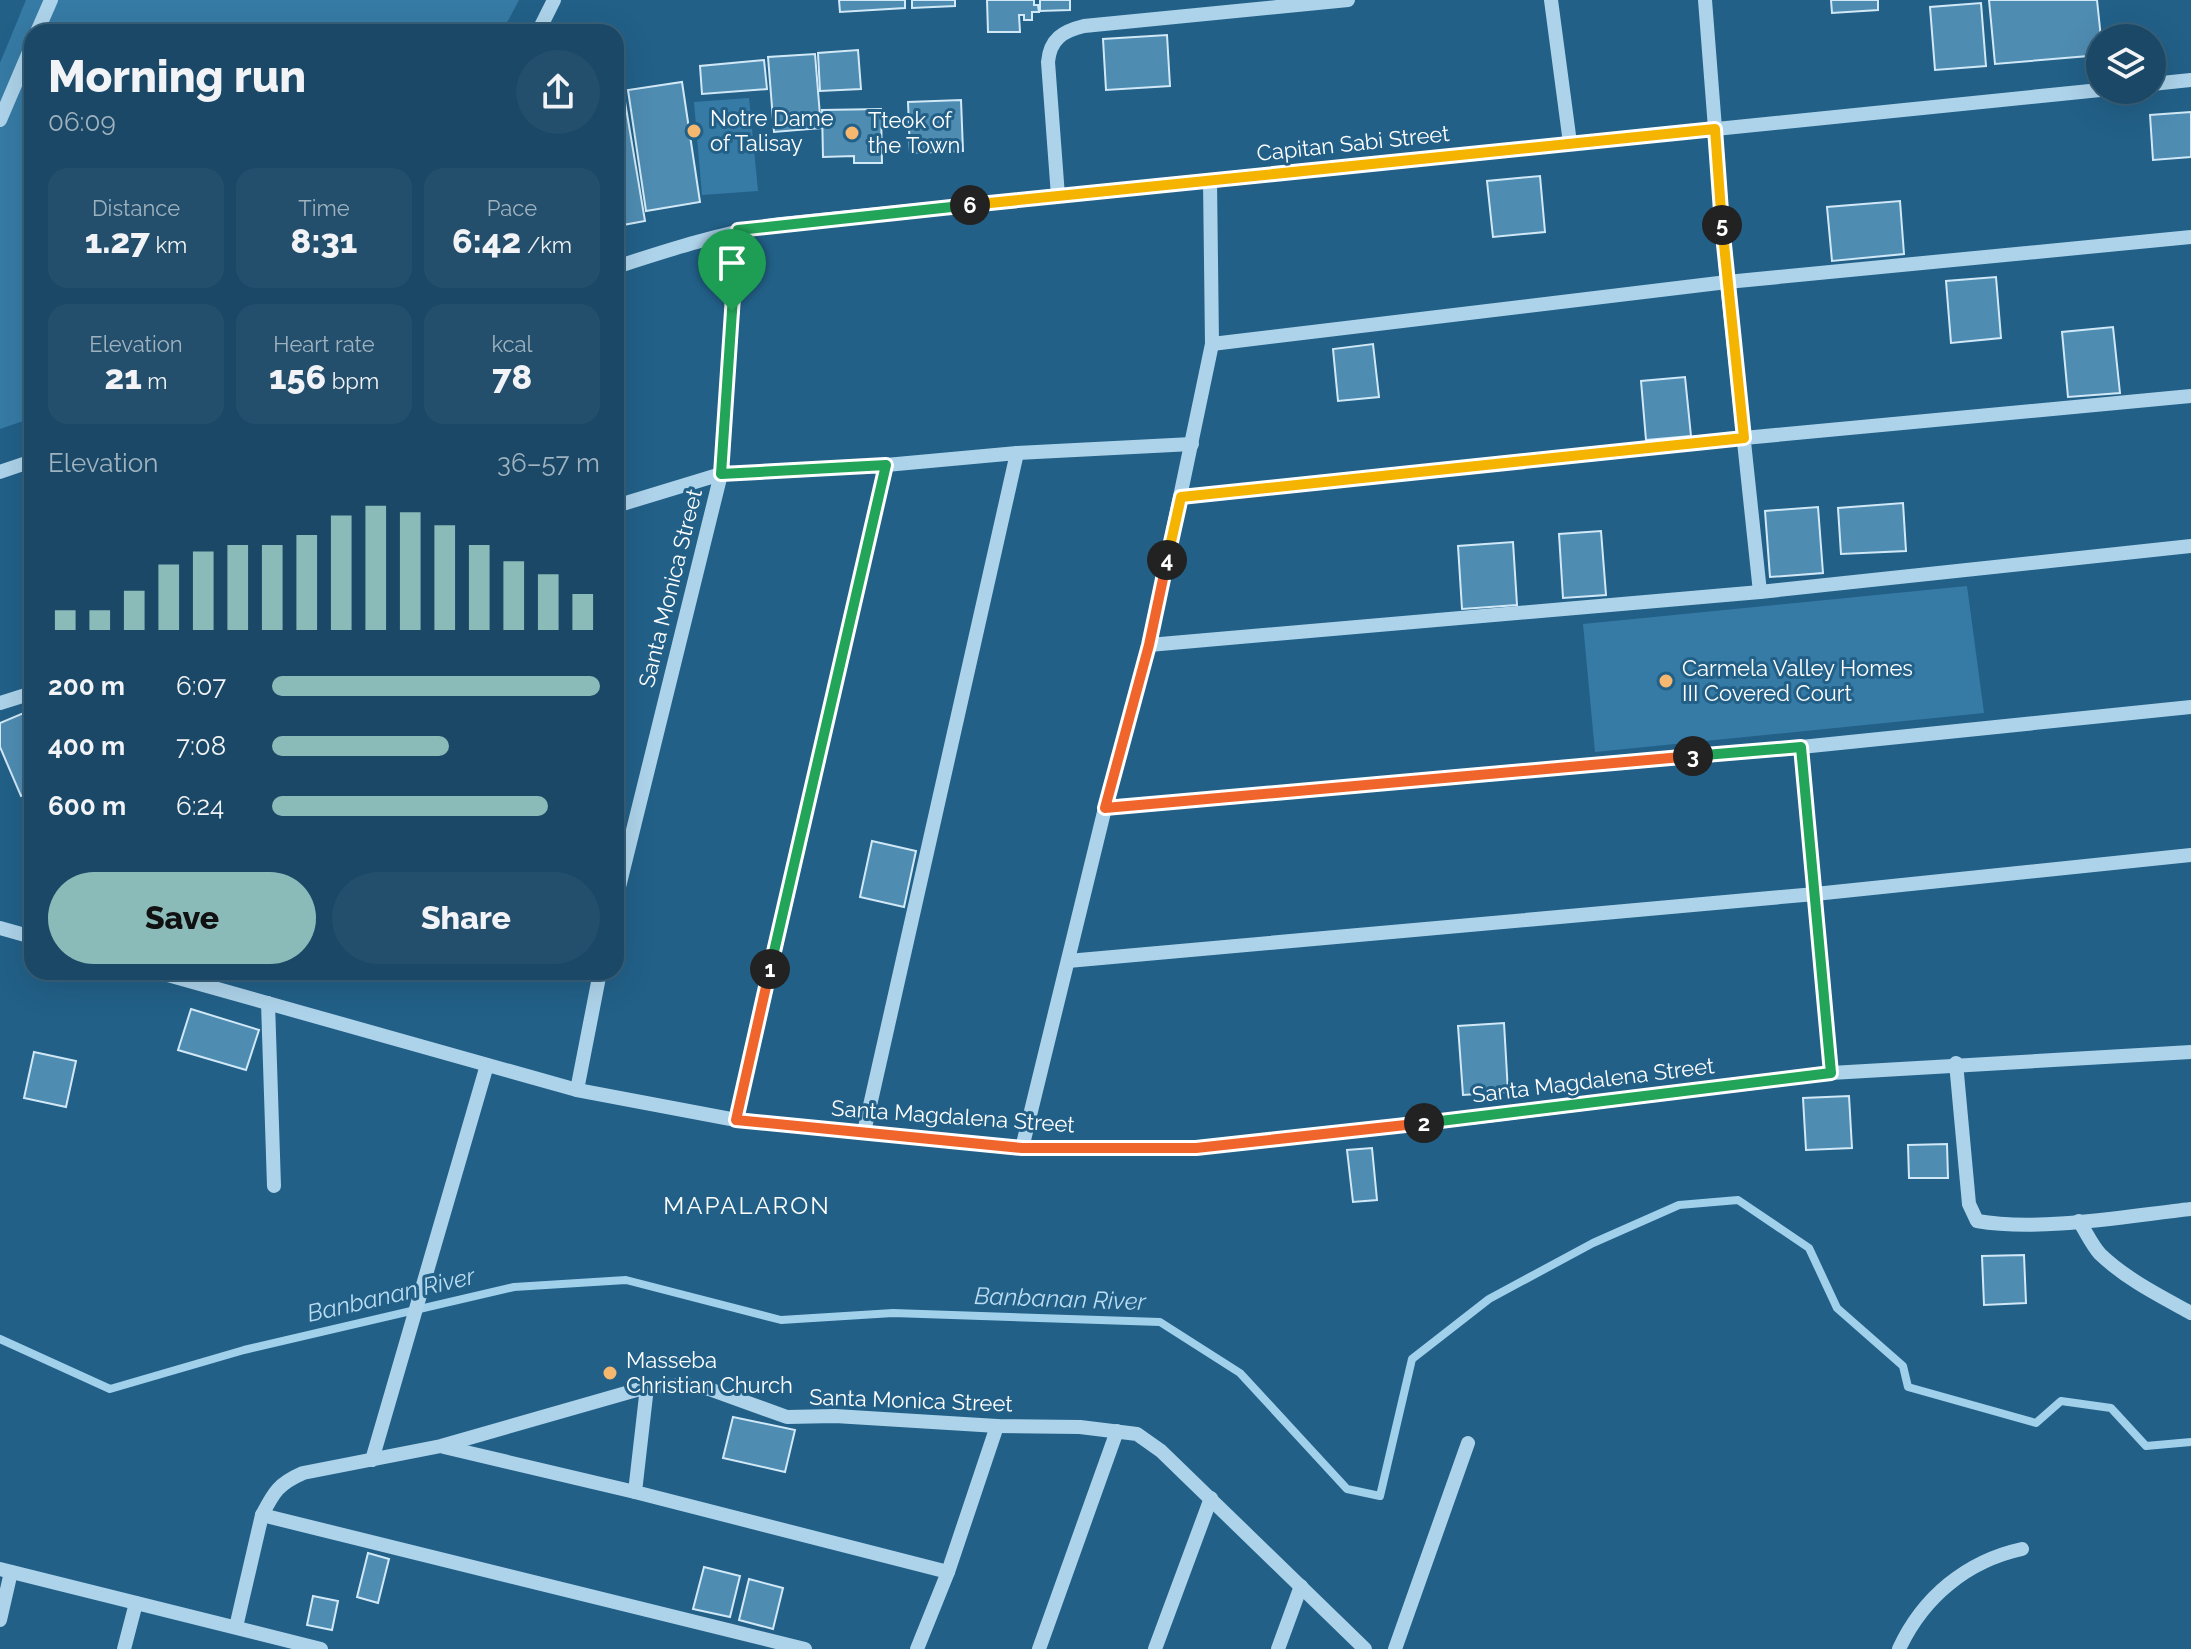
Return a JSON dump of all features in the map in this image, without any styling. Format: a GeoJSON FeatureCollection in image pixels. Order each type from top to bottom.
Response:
{"type":"FeatureCollection","features":[{"type":"Feature","properties":{"kind":"street"},"geometry":{"type":"LineString","coordinates":[[40,24],[51,0]]}},
{"type":"Feature","properties":{"kind":"street"},"geometry":{"type":"LineString","coordinates":[[542,24],[554,0]]}},
{"type":"Feature","properties":{"kind":"street"},"geometry":{"type":"LineString","coordinates":[[1058,196],[1048,62],[1049,50],[1055,39],[1084,26],[1348,0]]}},
{"type":"Feature","properties":{"kind":"street"},"geometry":{"type":"LineString","coordinates":[[1551,0],[1570,143]]}},
{"type":"Feature","properties":{"kind":"street"},"geometry":{"type":"LineString","coordinates":[[1705,0],[1727,282],[1760,592]]}},
{"type":"Feature","properties":{"kind":"street"},"geometry":{"type":"LineString","coordinates":[[0,120],[24,64]]}},
{"type":"Feature","properties":{"kind":"street"},"geometry":{"type":"LineString","coordinates":[[2166,83],[2191,80]]}},
{"type":"Feature","properties":{"kind":"street","name":"Capitan Sabi Street"},"geometry":{"type":"LineString","coordinates":[[624,264],[738,230],[2086,91]]}},
{"type":"Feature","properties":{"kind":"street"},"geometry":{"type":"LineString","coordinates":[[1022,1148],[1105,808],[1149,645],[1212,344],[1210,180]]}},
{"type":"Feature","properties":{"kind":"street","name":"Santa Monica Street"},"geometry":{"type":"LineString","coordinates":[[624,867],[721,474],[738,230]]}},
{"type":"Feature","properties":{"kind":"street"},"geometry":{"type":"LineString","coordinates":[[1212,344],[1727,282],[2191,237]]}},
{"type":"Feature","properties":{"kind":"street"},"geometry":{"type":"LineString","coordinates":[[1181,497],[1744,438],[2191,396]]}},
{"type":"Feature","properties":{"kind":"street"},"geometry":{"type":"LineString","coordinates":[[624,504],[721,474],[1192,444]]}},
{"type":"Feature","properties":{"kind":"street"},"geometry":{"type":"LineString","coordinates":[[864,1132],[1017,453]]}},
{"type":"Feature","properties":{"kind":"street"},"geometry":{"type":"LineString","coordinates":[[0,472],[24,464]]}},
{"type":"Feature","properties":{"kind":"street"},"geometry":{"type":"LineString","coordinates":[[736,1120],[886,465]]}},
{"type":"Feature","properties":{"kind":"street"},"geometry":{"type":"LineString","coordinates":[[1149,645],[1760,592],[2191,546]]}},
{"type":"Feature","properties":{"kind":"street"},"geometry":{"type":"LineString","coordinates":[[0,703],[24,696]]}},
{"type":"Feature","properties":{"kind":"street"},"geometry":{"type":"LineString","coordinates":[[1105,808],[1801,747],[2191,707]]}},
{"type":"Feature","properties":{"kind":"street"},"geometry":{"type":"LineString","coordinates":[[1801,747],[1831,1073]]}},
{"type":"Feature","properties":{"kind":"street"},"geometry":{"type":"LineString","coordinates":[[1068,961],[1815,894],[2191,855]]}},
{"type":"Feature","properties":{"kind":"street"},"geometry":{"type":"LineString","coordinates":[[0,928],[24,935]]}},
{"type":"Feature","properties":{"kind":"street","name":"Santa Magdalena Street"},"geometry":{"type":"LineString","coordinates":[[186,980],[577,1090],[736,1120],[1022,1148],[1196,1148],[1831,1073],[1956,1063],[2191,1052]]}},
{"type":"Feature","properties":{"kind":"street"},"geometry":{"type":"LineString","coordinates":[[577,1090],[598,980]]}},
{"type":"Feature","properties":{"kind":"street"},"geometry":{"type":"LineString","coordinates":[[268,1003],[274,1186]]}},
{"type":"Feature","properties":{"kind":"street"},"geometry":{"type":"LineString","coordinates":[[1956,1063],[1969,1204],[1977,1221],[1994,1224],[2079,1221],[2191,1209]]}},
{"type":"Feature","properties":{"kind":"street"},"geometry":{"type":"LineString","coordinates":[[372,1460],[487,1065]]}},
{"type":"Feature","properties":{"kind":"street"},"geometry":{"type":"LineString","coordinates":[[2079,1221],[2098,1252],[2145,1288],[2191,1313]]}},
{"type":"Feature","properties":{"kind":"street","name":"Santa Monica Street"},"geometry":{"type":"LineString","coordinates":[[262,1515],[274,1491],[287,1480],[303,1473],[441,1446],[647,1387],[675,1385],[709,1389],[787,1417],[850,1417],[1117,1431],[1137,1434],[1161,1451],[1365,1649]]}},
{"type":"Feature","properties":{"kind":"street"},"geometry":{"type":"LineString","coordinates":[[635,1492],[647,1387]]}},
{"type":"Feature","properties":{"kind":"street"},"geometry":{"type":"LineString","coordinates":[[917,1649],[948,1572],[997,1426]]}},
{"type":"Feature","properties":{"kind":"street"},"geometry":{"type":"LineString","coordinates":[[1039,1649],[1117,1431]]}},
{"type":"Feature","properties":{"kind":"street"},"geometry":{"type":"LineString","coordinates":[[1395,1649],[1468,1443]]}},
{"type":"Feature","properties":{"kind":"street"},"geometry":{"type":"LineString","coordinates":[[441,1446],[948,1572]]}},
{"type":"Feature","properties":{"kind":"street"},"geometry":{"type":"LineString","coordinates":[[1155,1649],[1211,1498]]}},
{"type":"Feature","properties":{"kind":"street"},"geometry":{"type":"LineString","coordinates":[[236,1627],[262,1515],[805,1649]]}},
{"type":"Feature","properties":{"kind":"street"},"geometry":{"type":"LineString","coordinates":[[1899,1649],[1917,1617],[1950,1581],[1998,1554],[2022,1549]]}},
{"type":"Feature","properties":{"kind":"street"},"geometry":{"type":"LineString","coordinates":[[0,1620],[6,1570],[321,1649]]}},
{"type":"Feature","properties":{"kind":"street"},"geometry":{"type":"LineString","coordinates":[[1278,1649],[1301,1586]]}},
{"type":"Feature","properties":{"kind":"street"},"geometry":{"type":"LineString","coordinates":[[124,1649],[136,1603]]}},
{"type":"Feature","properties":{"kind":"shaded area"},"geometry":{"type":"Polygon","coordinates":[[[26,0],[519,0],[506,24],[24,24],[24,421],[0,429],[0,63],[26,0]]]}},
{"type":"Feature","properties":{"kind":"shaded area"},"geometry":{"type":"Polygon","coordinates":[[[749,98],[758,191],[702,195],[694,102],[749,98]]]}},
{"type":"Feature","properties":{"kind":"shaded area"},"geometry":{"type":"Polygon","coordinates":[[[1967,586],[1984,713],[1595,752],[1583,624],[1967,586]]]}},
{"type":"Feature","properties":{"kind":"building"},"geometry":{"type":"Polygon","coordinates":[[[839,0],[905,0],[905,8],[840,12],[839,0]]]}},
{"type":"Feature","properties":{"kind":"building"},"geometry":{"type":"Polygon","coordinates":[[[912,0],[955,0],[955,6],[912,8],[912,0]]]}},
{"type":"Feature","properties":{"kind":"building"},"geometry":{"type":"Polygon","coordinates":[[[987,0],[1034,0],[1039,12],[1032,12],[1032,20],[1024,20],[1024,15],[1019,15],[1020,32],[988,32],[987,0]]]}},
{"type":"Feature","properties":{"kind":"building"},"geometry":{"type":"Polygon","coordinates":[[[1040,0],[1070,0],[1070,10],[1040,11],[1040,0]]]}},
{"type":"Feature","properties":{"kind":"building"},"geometry":{"type":"Polygon","coordinates":[[[1831,0],[1878,0],[1878,10],[1832,13],[1831,0]]]}},
{"type":"Feature","properties":{"kind":"building"},"geometry":{"type":"Polygon","coordinates":[[[1989,0],[2097,0],[2100,24],[2086,24],[2086,56],[1995,64],[1989,0]]]}},
{"type":"Feature","properties":{"kind":"building"},"geometry":{"type":"Polygon","coordinates":[[[1981,3],[1986,66],[1935,70],[1930,7],[1981,3]]]}},
{"type":"Feature","properties":{"kind":"building"},"geometry":{"type":"Polygon","coordinates":[[[1167,35],[1170,86],[1106,90],[1103,39],[1167,35]]]}},
{"type":"Feature","properties":{"kind":"building"},"geometry":{"type":"Polygon","coordinates":[[[858,50],[861,89],[820,91],[818,53],[858,50]]]}},
{"type":"Feature","properties":{"kind":"building"},"geometry":{"type":"Polygon","coordinates":[[[815,54],[821,128],[774,132],[768,57],[815,54]]]}},
{"type":"Feature","properties":{"kind":"building"},"geometry":{"type":"Polygon","coordinates":[[[764,60],[767,89],[702,94],[700,66],[764,60]]]}},
{"type":"Feature","properties":{"kind":"building"},"geometry":{"type":"Polygon","coordinates":[[[682,82],[700,202],[646,211],[628,90],[682,82]]]}},
{"type":"Feature","properties":{"kind":"building"},"geometry":{"type":"Polygon","coordinates":[[[624,96],[645,221],[624,225],[624,96]]]}},
{"type":"Feature","properties":{"kind":"building"},"geometry":{"type":"Polygon","coordinates":[[[961,100],[963,151],[910,153],[908,102],[961,100]]]}},
{"type":"Feature","properties":{"kind":"building","name":"Tteok of the Town"},"geometry":{"type":"Polygon","coordinates":[[[881,109],[882,163],[854,163],[854,156],[823,157],[822,110],[881,109]]]}},
{"type":"Feature","properties":{"kind":"building"},"geometry":{"type":"Polygon","coordinates":[[[2191,112],[2191,157],[2153,160],[2150,115],[2191,112]]]}},
{"type":"Feature","properties":{"kind":"building"},"geometry":{"type":"Polygon","coordinates":[[[1540,176],[1545,232],[1493,237],[1487,181],[1540,176]]]}},
{"type":"Feature","properties":{"kind":"building"},"geometry":{"type":"Polygon","coordinates":[[[1900,201],[1904,254],[1832,261],[1827,207],[1900,201]]]}},
{"type":"Feature","properties":{"kind":"building"},"geometry":{"type":"Polygon","coordinates":[[[1996,277],[2001,338],[1951,343],[1946,281],[1996,277]]]}},
{"type":"Feature","properties":{"kind":"building"},"geometry":{"type":"Polygon","coordinates":[[[2113,327],[2120,393],[2068,397],[2062,332],[2113,327]]]}},
{"type":"Feature","properties":{"kind":"building"},"geometry":{"type":"Polygon","coordinates":[[[1373,344],[1379,397],[1338,401],[1333,349],[1373,344]]]}},
{"type":"Feature","properties":{"kind":"building"},"geometry":{"type":"Polygon","coordinates":[[[1685,377],[1691,436],[1646,440],[1641,381],[1685,377]]]}},
{"type":"Feature","properties":{"kind":"building"},"geometry":{"type":"Polygon","coordinates":[[[1903,503],[1906,551],[1841,554],[1838,508],[1903,503]]]}},
{"type":"Feature","properties":{"kind":"building"},"geometry":{"type":"Polygon","coordinates":[[[1818,507],[1823,573],[1770,577],[1765,511],[1818,507]]]}},
{"type":"Feature","properties":{"kind":"building"},"geometry":{"type":"Polygon","coordinates":[[[1601,531],[1606,595],[1563,598],[1559,534],[1601,531]]]}},
{"type":"Feature","properties":{"kind":"building"},"geometry":{"type":"Polygon","coordinates":[[[1513,542],[1517,605],[1462,609],[1458,546],[1513,542]]]}},
{"type":"Feature","properties":{"kind":"building"},"geometry":{"type":"Polygon","coordinates":[[[24,713],[24,795],[21,796],[0,747],[0,723],[24,713]]]}},
{"type":"Feature","properties":{"kind":"building"},"geometry":{"type":"Polygon","coordinates":[[[872,841],[916,851],[904,907],[860,897],[872,841]]]}},
{"type":"Feature","properties":{"kind":"building"},"geometry":{"type":"Polygon","coordinates":[[[191,1009],[259,1030],[246,1070],[178,1050],[191,1009]]]}},
{"type":"Feature","properties":{"kind":"building"},"geometry":{"type":"Polygon","coordinates":[[[1504,1023],[1508,1092],[1463,1095],[1458,1026],[1504,1023]]]}},
{"type":"Feature","properties":{"kind":"building"},"geometry":{"type":"Polygon","coordinates":[[[34,1052],[76,1061],[66,1107],[24,1098],[34,1052]]]}},
{"type":"Feature","properties":{"kind":"building"},"geometry":{"type":"Polygon","coordinates":[[[1849,1096],[1852,1148],[1806,1150],[1803,1098],[1849,1096]]]}},
{"type":"Feature","properties":{"kind":"building"},"geometry":{"type":"Polygon","coordinates":[[[1947,1144],[1948,1178],[1909,1178],[1908,1145],[1947,1144]]]}},
{"type":"Feature","properties":{"kind":"building"},"geometry":{"type":"Polygon","coordinates":[[[1372,1148],[1377,1200],[1353,1202],[1347,1150],[1372,1148]]]}},
{"type":"Feature","properties":{"kind":"building"},"geometry":{"type":"Polygon","coordinates":[[[2024,1255],[2026,1303],[1984,1305],[1982,1256],[2024,1255]]]}},
{"type":"Feature","properties":{"kind":"building"},"geometry":{"type":"Polygon","coordinates":[[[733,1417],[795,1430],[785,1472],[723,1458],[733,1417]]]}},
{"type":"Feature","properties":{"kind":"building"},"geometry":{"type":"Polygon","coordinates":[[[368,1553],[389,1559],[378,1603],[357,1597],[368,1553]]]}},
{"type":"Feature","properties":{"kind":"building"},"geometry":{"type":"Polygon","coordinates":[[[704,1567],[740,1576],[730,1617],[693,1609],[704,1567]]]}},
{"type":"Feature","properties":{"kind":"building"},"geometry":{"type":"Polygon","coordinates":[[[749,1579],[783,1588],[773,1629],[739,1620],[749,1579]]]}},
{"type":"Feature","properties":{"kind":"building"},"geometry":{"type":"Polygon","coordinates":[[[313,1596],[338,1601],[332,1630],[307,1625],[313,1596]]]}},
{"type":"Feature","properties":{"kind":"waterway","name":"Banbanan River"},"geometry":{"type":"LineString","coordinates":[[0,1339],[110,1389],[244,1350],[514,1287],[626,1280],[781,1320],[893,1313],[1160,1322],[1240,1373],[1347,1489],[1380,1496],[1412,1359],[1489,1299],[1593,1243],[1679,1205],[1738,1200],[1809,1248],[1837,1308],[1903,1366],[1908,1387],[2036,1423],[2061,1401],[2111,1408],[2146,1446],[2191,1442]]}},
{"type":"Feature","properties":{"kind":"place","name":"Notre Dame of Talisay"},"geometry":{"type":"Point","coordinates":[694,131]}},
{"type":"Feature","properties":{"kind":"place","name":"Tteok of the Town"},"geometry":{"type":"Point","coordinates":[852,133]}},
{"type":"Feature","properties":{"kind":"place","name":"Carmela Valley Homes III Covered Court"},"geometry":{"type":"Point","coordinates":[1666,681]}},
{"type":"Feature","properties":{"kind":"place","name":"Masseba Christian Church"},"geometry":{"type":"Point","coordinates":[610,1373]}},
{"type":"Feature","properties":{"kind":"district","name":"MAPALARON"},"geometry":{"type":"Point","coordinates":[747,1206]}},
{"type":"Feature","properties":{"kind":"route"},"geometry":{"type":"LineString","coordinates":[[1715,129],[1744,438],[1181,497],[1149,645],[1105,808],[1801,747],[1831,1073],[1196,1148],[1022,1148],[736,1120],[886,465],[721,474],[732,311],[738,230],[1715,129]]}}]}
